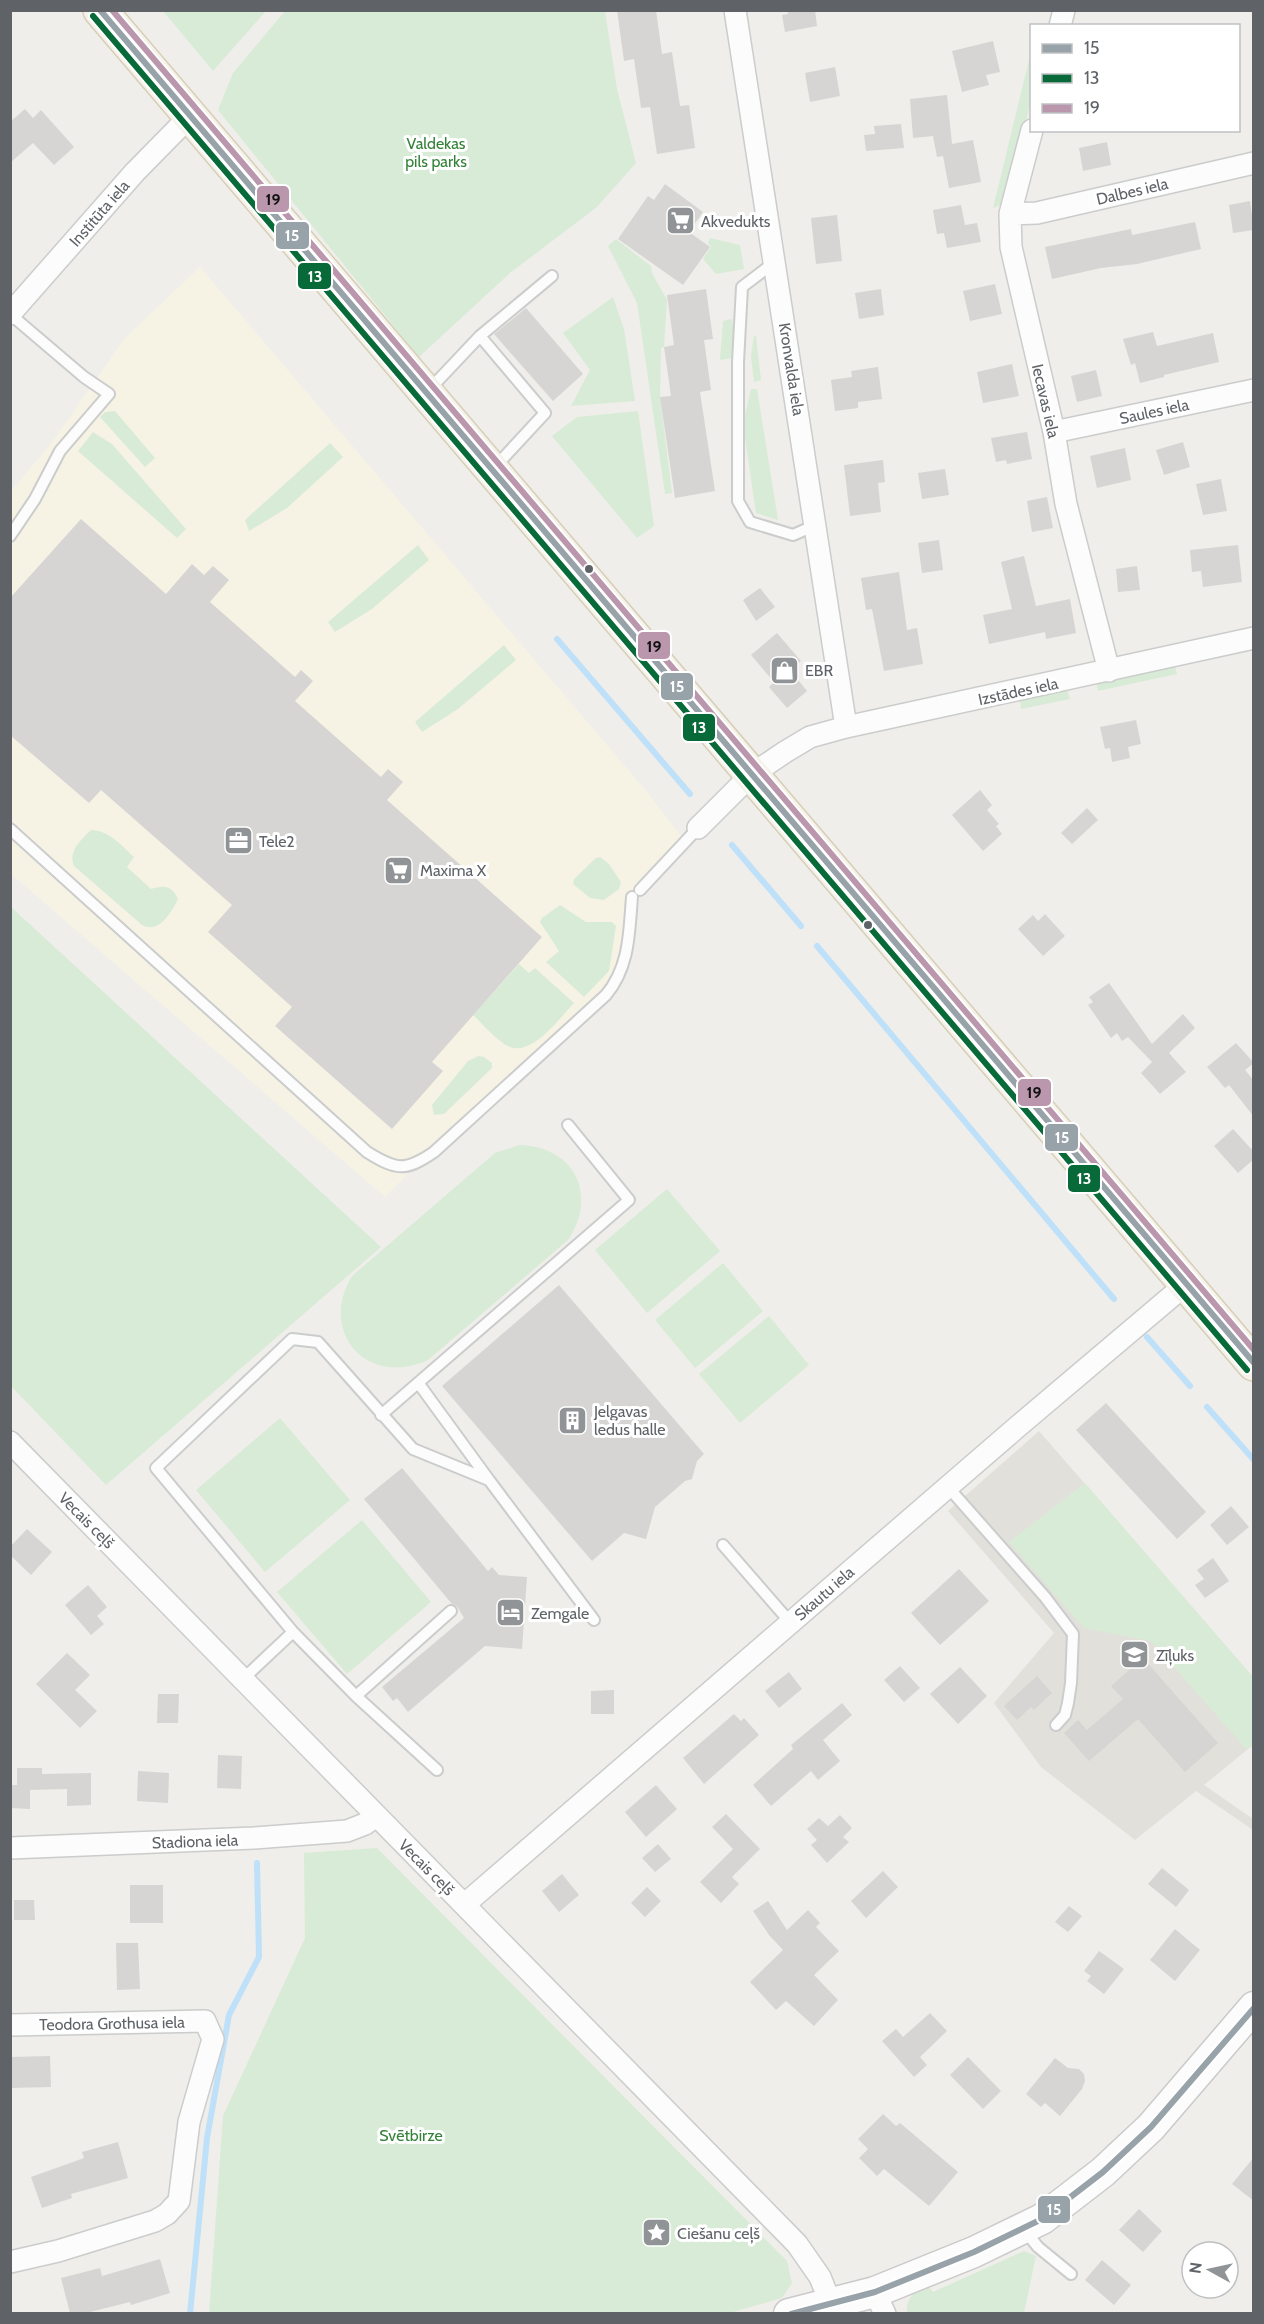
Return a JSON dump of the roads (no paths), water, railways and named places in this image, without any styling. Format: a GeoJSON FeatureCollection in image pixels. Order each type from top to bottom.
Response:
{"type":"FeatureCollection","features":[{"type":"Feature","properties":{"kind":"main road"},"geometry":{"type":"LineString","coordinates":[[100,10],[1254,1364]]}},
{"type":"Feature","properties":{"kind":"main road"},"geometry":{"type":"LineString","coordinates":[[789,2313],[830,2302],[880,2302],[1042,2219],[1103,2172],[1150,2127],[1254,2007]]}},
{"type":"Feature","properties":{"kind":"street","name":"Kronvalda iela"},"geometry":{"type":"LineString","coordinates":[[735,10],[846,727]]}},
{"type":"Feature","properties":{"kind":"street","name":"Institūta iela"},"geometry":{"type":"LineString","coordinates":[[10,314],[135,172],[190,116]]}},
{"type":"Feature","properties":{"kind":"street","name":"Iecavas iela"},"geometry":{"type":"LineString","coordinates":[[1031,132],[1010,214],[1011,247],[1054,432],[1066,504],[1109,671]]}},
{"type":"Feature","properties":{"kind":"street","name":"Dalbes iela"},"geometry":{"type":"LineString","coordinates":[[1010,214],[1037,213],[1254,163]]}},
{"type":"Feature","properties":{"kind":"street","name":"Saules iela"},"geometry":{"type":"LineString","coordinates":[[1054,432],[1254,390]]}},
{"type":"Feature","properties":{"kind":"street","name":"Izstādes iela"},"geometry":{"type":"LineString","coordinates":[[698,828],[751,775],[810,737],[846,727],[1254,638]]}},
{"type":"Feature","properties":{"kind":"street","name":"Skautu iela"},"geometry":{"type":"LineString","coordinates":[[465,1904],[1185,1285]]}},
{"type":"Feature","properties":{"kind":"street","name":"Vecais ceļš"},"geometry":{"type":"LineString","coordinates":[[10,1442],[797,2244],[820,2277],[830,2302]]}},
{"type":"Feature","properties":{"kind":"street","name":"Stadiona iela"},"geometry":{"type":"LineString","coordinates":[[10,1848],[243,1839],[336,1832],[347,1831],[365,1824],[376,1816]]}},
{"type":"Feature","properties":{"kind":"street","name":"Teodora Grothusa iela"},"geometry":{"type":"LineString","coordinates":[[10,2025],[205,2021],[213,2039],[189,2122],[179,2201],[155,2221],[58,2251],[10,2262]]}},
{"type":"Feature","properties":{"kind":"lane"},"geometry":{"type":"LineString","coordinates":[[775,262],[742,287],[738,362],[738,501],[750,522],[793,535],[816,524]]}},
{"type":"Feature","properties":{"kind":"lane"},"geometry":{"type":"LineString","coordinates":[[426,393],[480,336],[552,276]]}},
{"type":"Feature","properties":{"kind":"lane"},"geometry":{"type":"LineString","coordinates":[[10,314],[84,377],[109,394],[60,451],[35,499],[10,536]]}},
{"type":"Feature","properties":{"kind":"lane"},"geometry":{"type":"LineString","coordinates":[[480,336],[545,413],[492,470]]}},
{"type":"Feature","properties":{"kind":"lane"},"geometry":{"type":"LineString","coordinates":[[10,829],[367,1152],[390,1166],[404,1167],[417,1164],[434,1152],[606,995],[615,984],[626,959],[636,893],[698,828]]}},
{"type":"Feature","properties":{"kind":"lane"},"geometry":{"type":"LineString","coordinates":[[381,1415],[629,1200],[568,1125]]}},
{"type":"Feature","properties":{"kind":"lane"},"geometry":{"type":"LineString","coordinates":[[437,1770],[356,1696],[293,1632],[156,1468],[292,1339],[318,1342],[413,1449],[489,1480]]}},
{"type":"Feature","properties":{"kind":"lane"},"geometry":{"type":"LineString","coordinates":[[419,1384],[594,1620]]}},
{"type":"Feature","properties":{"kind":"lane"},"geometry":{"type":"LineString","coordinates":[[948,1487],[1045,1597],[1073,1634],[1068,1703],[1065,1715],[1056,1725]]}},
{"type":"Feature","properties":{"kind":"lane"},"geometry":{"type":"LineString","coordinates":[[723,1545],[790,1623]]}},
{"type":"Feature","properties":{"kind":"lane"},"geometry":{"type":"LineString","coordinates":[[356,1696],[451,1611]]}},
{"type":"Feature","properties":{"kind":"lane"},"geometry":{"type":"LineString","coordinates":[[243,1679],[293,1632]]}},
{"type":"Feature","properties":{"kind":"lane"},"geometry":{"type":"LineString","coordinates":[[1022,2229],[1038,2247],[1071,2274]]}},
{"type":"Feature","properties":{"kind":"waterway"},"geometry":{"type":"LineString","coordinates":[[557,639],[690,794]]}},
{"type":"Feature","properties":{"kind":"waterway"},"geometry":{"type":"LineString","coordinates":[[732,845],[801,926]]}},
{"type":"Feature","properties":{"kind":"waterway"},"geometry":{"type":"LineString","coordinates":[[817,946],[1114,1299]]}},
{"type":"Feature","properties":{"kind":"waterway"},"geometry":{"type":"LineString","coordinates":[[1147,1337],[1190,1386]]}},
{"type":"Feature","properties":{"kind":"waterway"},"geometry":{"type":"LineString","coordinates":[[1207,1407],[1254,1460]]}},
{"type":"Feature","properties":{"kind":"waterway"},"geometry":{"type":"LineString","coordinates":[[190,2314],[207,2138],[229,2015],[259,1957],[257,1863]]}},
{"type":"Feature","properties":{"kind":"place","name":"Akvedukts"},"geometry":{"type":"Point","coordinates":[680,221]}},
{"type":"Feature","properties":{"kind":"place","name":"EBR"},"geometry":{"type":"Point","coordinates":[784,670]}},
{"type":"Feature","properties":{"kind":"place","name":"Tele2"},"geometry":{"type":"Point","coordinates":[238,841]}},
{"type":"Feature","properties":{"kind":"place","name":"Maxima X"},"geometry":{"type":"Point","coordinates":[399,870]}},
{"type":"Feature","properties":{"kind":"place","name":"Jelgavas ledus halle"},"geometry":{"type":"Point","coordinates":[573,1420]}},
{"type":"Feature","properties":{"kind":"place","name":"Zemgale"},"geometry":{"type":"Point","coordinates":[510,1613]}},
{"type":"Feature","properties":{"kind":"place","name":"Zīļuks"},"geometry":{"type":"Point","coordinates":[1135,1655]}},
{"type":"Feature","properties":{"kind":"place","name":"Ciešanu ceļš"},"geometry":{"type":"Point","coordinates":[656,2233]}},
{"type":"Feature","properties":{"kind":"park label","name":"Valdekas pils parks"},"geometry":{"type":"Point","coordinates":[436,152]}},
{"type":"Feature","properties":{"kind":"park label","name":"Svētbirze"},"geometry":{"type":"Point","coordinates":[411,2135]}}]}
